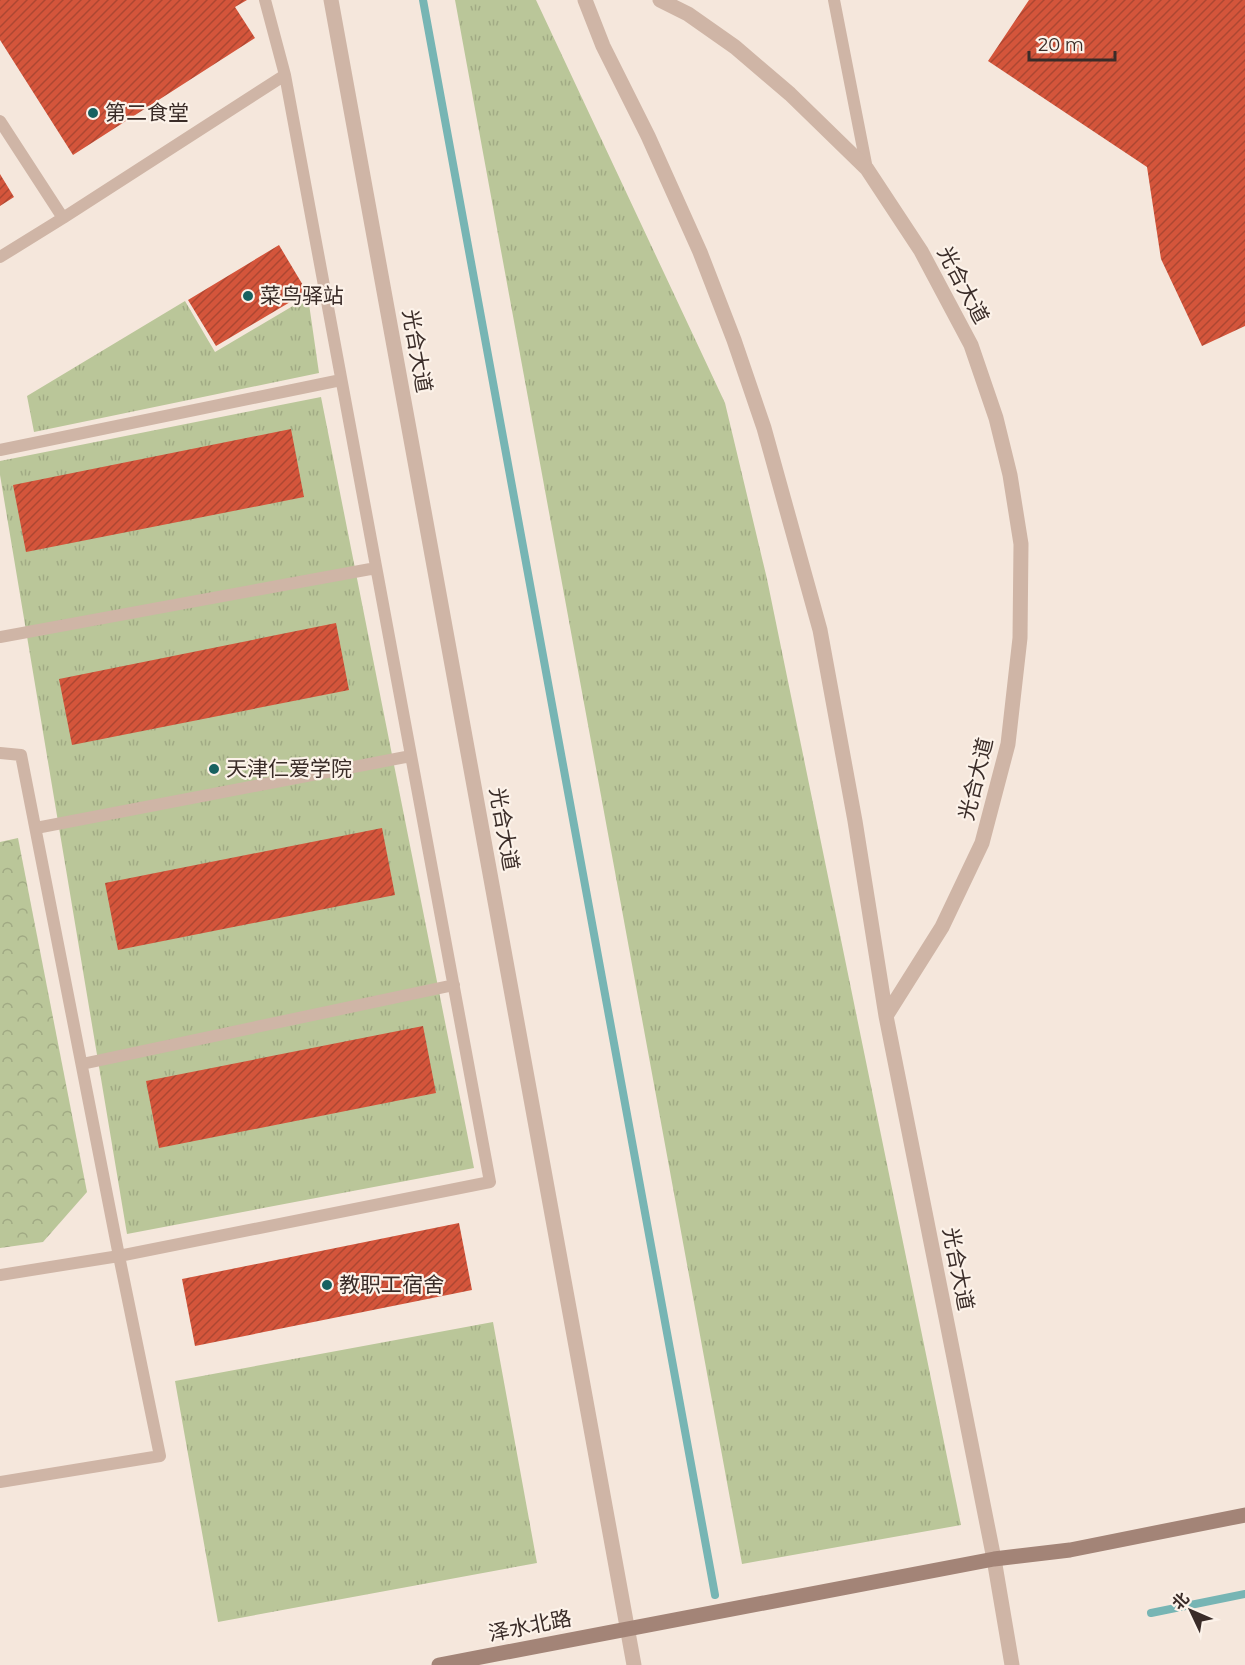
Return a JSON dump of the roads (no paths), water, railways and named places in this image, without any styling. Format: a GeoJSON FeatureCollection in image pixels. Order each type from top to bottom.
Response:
{"type":"FeatureCollection","features":[{"type":"Feature","properties":{"kind":"main road","name":"泽水北路"},"geometry":{"type":"LineString","coordinates":[[439,1665],[994,1559],[1070,1550],[1245,1515]]}},
{"type":"Feature","properties":{"kind":"street","name":"光合大道"},"geometry":{"type":"LineString","coordinates":[[331,0],[634,1665]]}},
{"type":"Feature","properties":{"kind":"street"},"geometry":{"type":"LineString","coordinates":[[585,0],[603,46],[648,136],[700,252],[734,340],[764,428],[820,630],[855,821],[886,1016]]}},
{"type":"Feature","properties":{"kind":"street","name":"光合大道"},"geometry":{"type":"LineString","coordinates":[[660,0],[688,14],[735,47],[790,94],[867,169],[921,251],[971,345],[996,418],[1010,475],[1021,544],[1020,638],[1008,744],[982,843],[942,927],[886,1016],[994,1559],[1012,1665]]}},
{"type":"Feature","properties":{"kind":"lane"},"geometry":{"type":"LineString","coordinates":[[0,1275],[118,1256],[490,1182],[285,75],[265,0]]}},
{"type":"Feature","properties":{"kind":"lane"},"geometry":{"type":"LineString","coordinates":[[834,0],[867,169]]}},
{"type":"Feature","properties":{"kind":"lane"},"geometry":{"type":"LineString","coordinates":[[0,258],[285,75]]}},
{"type":"Feature","properties":{"kind":"lane"},"geometry":{"type":"LineString","coordinates":[[0,121],[63,218]]}},
{"type":"Feature","properties":{"kind":"lane"},"geometry":{"type":"LineString","coordinates":[[0,450],[341,380]]}},
{"type":"Feature","properties":{"kind":"lane"},"geometry":{"type":"LineString","coordinates":[[0,637],[376,568]]}},
{"type":"Feature","properties":{"kind":"lane"},"geometry":{"type":"LineString","coordinates":[[0,753],[21,755],[118,1256],[160,1456],[0,1482]]}},
{"type":"Feature","properties":{"kind":"lane"},"geometry":{"type":"LineString","coordinates":[[36,828],[411,756]]}},
{"type":"Feature","properties":{"kind":"lane"},"geometry":{"type":"LineString","coordinates":[[82,1064],[454,986]]}},
{"type":"Feature","properties":{"kind":"waterway"},"geometry":{"type":"LineString","coordinates":[[423,0],[715,1595]]}},
{"type":"Feature","properties":{"kind":"waterway"},"geometry":{"type":"LineString","coordinates":[[1151,1613],[1245,1594]]}},
{"type":"Feature","properties":{"kind":"place","name":"第二食堂"},"geometry":{"type":"Point","coordinates":[93,113]}},
{"type":"Feature","properties":{"kind":"place","name":"菜鸟驿站"},"geometry":{"type":"Point","coordinates":[248,296]}},
{"type":"Feature","properties":{"kind":"place","name":"天津仁爱学院"},"geometry":{"type":"Point","coordinates":[214,769]}},
{"type":"Feature","properties":{"kind":"place","name":"教职工宿舍"},"geometry":{"type":"Point","coordinates":[327,1285]}}]}
